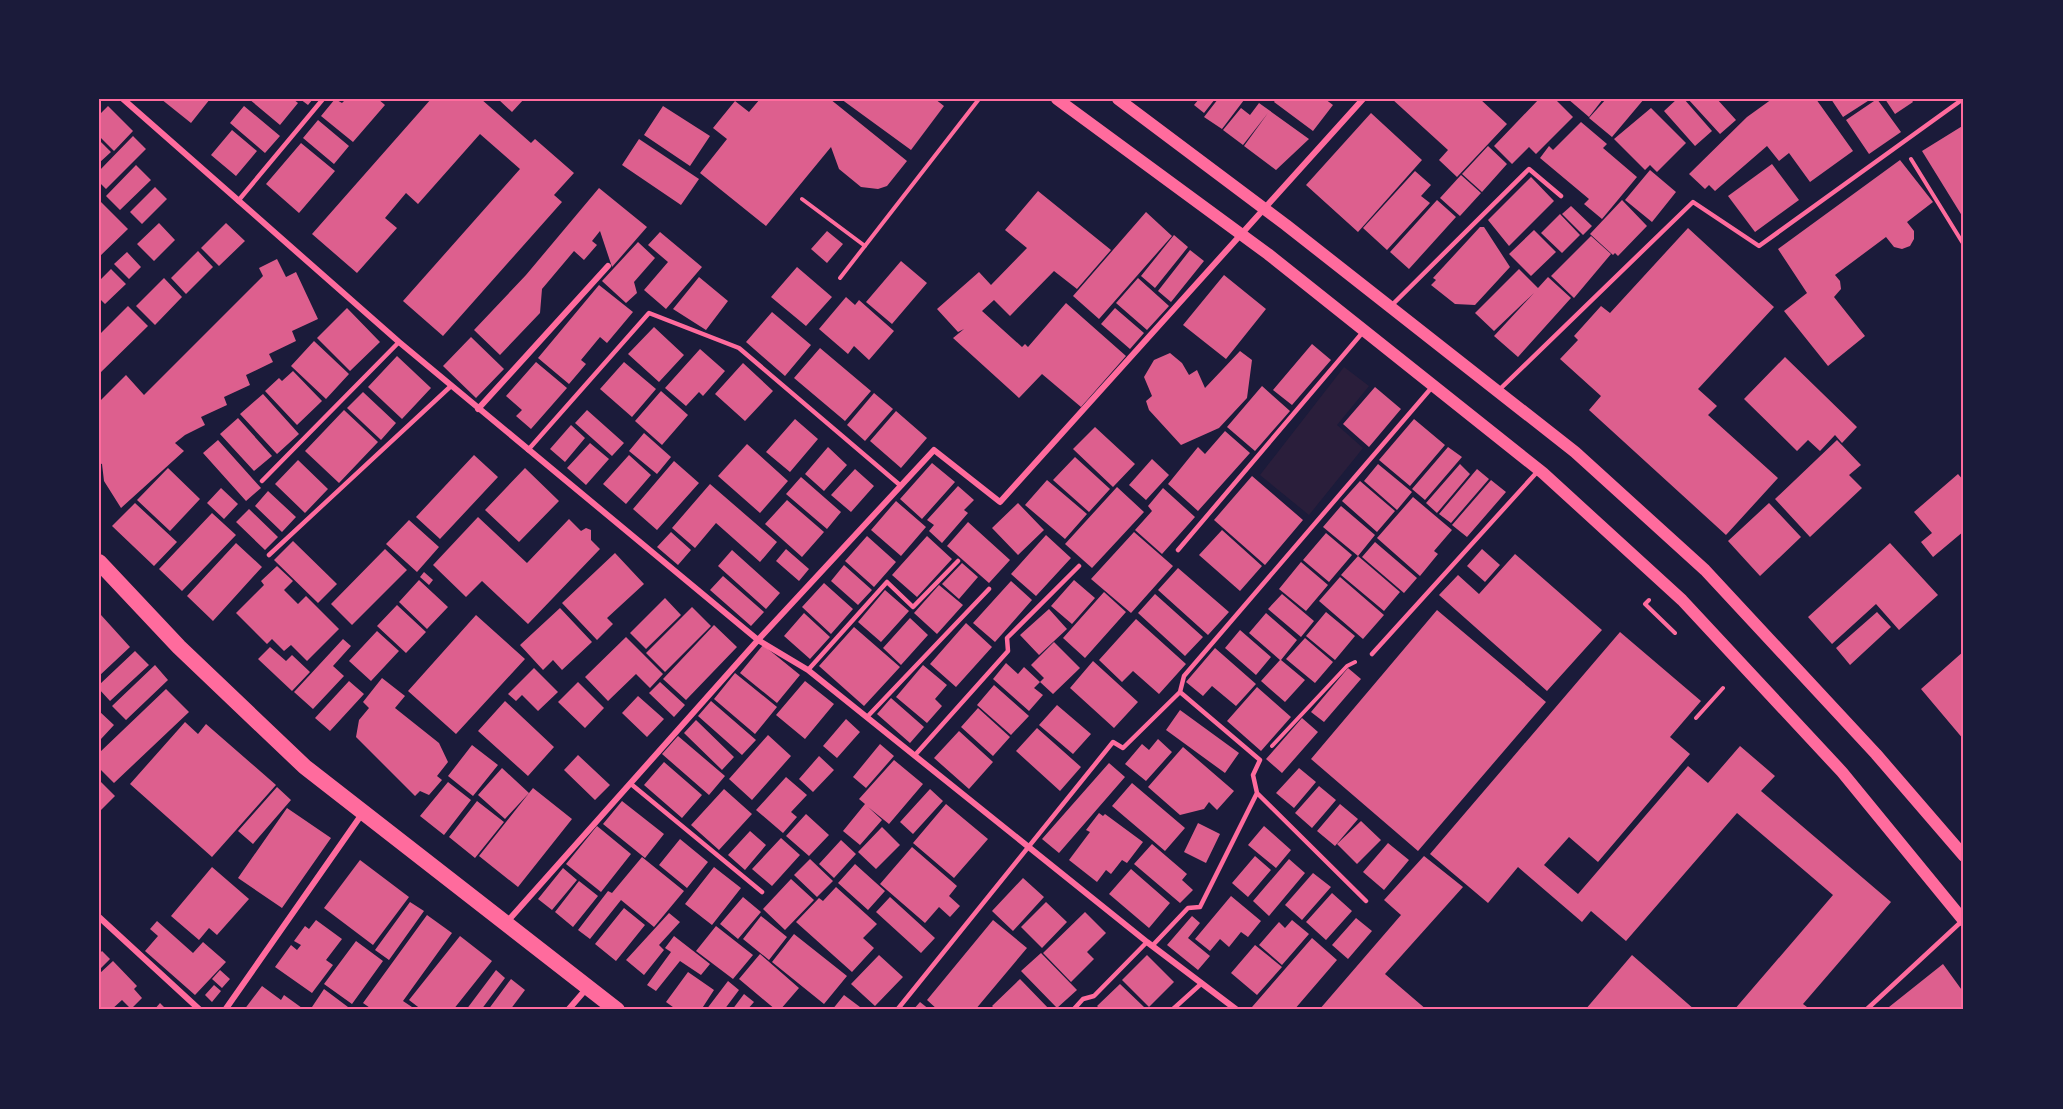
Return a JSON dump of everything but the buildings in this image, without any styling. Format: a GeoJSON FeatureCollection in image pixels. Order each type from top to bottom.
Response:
{"type":"FeatureCollection","features":[{"type":"Feature","properties":{"kind":"highway"},"geometry":{"type":"LineString","coordinates":[[99,562],[179,647],[305,767],[617,1010]]}},
{"type":"Feature","properties":{"kind":"main road"},"geometry":{"type":"LineString","coordinates":[[1057,99],[1241,234],[1539,470],[1690,608],[1842,772],[1964,920]]}},
{"type":"Feature","properties":{"kind":"main road"},"geometry":{"type":"LineString","coordinates":[[1118,99],[1264,208],[1499,390],[1575,452],[1705,570],[1876,754],[1964,856]]}},
{"type":"Feature","properties":{"kind":"street"},"geometry":{"type":"LineString","coordinates":[[506,923],[758,640],[934,450],[1000,502],[1363,99]]}},
{"type":"Feature","properties":{"kind":"street"},"geometry":{"type":"LineString","coordinates":[[127,100],[238,201],[527,451],[758,640],[808,670],[1150,944],[1237,1010]]}},
{"type":"Feature","properties":{"kind":"street"},"geometry":{"type":"LineString","coordinates":[[478,409],[608,266]]}},
{"type":"Feature","properties":{"kind":"street"},"geometry":{"type":"LineString","coordinates":[[225,1010],[363,813]]}},
{"type":"Feature","properties":{"kind":"street"},"geometry":{"type":"LineString","coordinates":[[99,917],[200,1010]]}},
{"type":"Feature","properties":{"kind":"street"},"geometry":{"type":"LineString","coordinates":[[568,1010],[587,988]]}},
{"type":"Feature","properties":{"kind":"lane"},"geometry":{"type":"LineString","coordinates":[[238,201],[323,99]]}},
{"type":"Feature","properties":{"kind":"lane"},"geometry":{"type":"LineString","coordinates":[[1499,390],[1693,202],[1759,246],[1963,99]]}},
{"type":"Feature","properties":{"kind":"lane"},"geometry":{"type":"LineString","coordinates":[[1390,306],[1529,168],[1561,196]]}},
{"type":"Feature","properties":{"kind":"lane"},"geometry":{"type":"LineString","coordinates":[[527,451],[649,313],[739,348],[901,486]]}},
{"type":"Feature","properties":{"kind":"lane"},"geometry":{"type":"LineString","coordinates":[[1178,550],[1364,330]]}},
{"type":"Feature","properties":{"kind":"lane"},"geometry":{"type":"LineString","coordinates":[[262,481],[399,342]]}},
{"type":"Feature","properties":{"kind":"lane"},"geometry":{"type":"LineString","coordinates":[[269,555],[451,386]]}},
{"type":"Feature","properties":{"kind":"lane"},"geometry":{"type":"LineString","coordinates":[[897,1010],[1113,742],[1123,748],[1180,692],[1184,676],[1433,386]]}},
{"type":"Feature","properties":{"kind":"lane"},"geometry":{"type":"LineString","coordinates":[[1372,654],[1539,470]]}},
{"type":"Feature","properties":{"kind":"lane"},"geometry":{"type":"LineString","coordinates":[[808,670],[887,582],[914,607],[958,561]]}},
{"type":"Feature","properties":{"kind":"lane"},"geometry":{"type":"LineString","coordinates":[[915,755],[1008,651],[1007,638],[1079,567]]}},
{"type":"Feature","properties":{"kind":"lane"},"geometry":{"type":"LineString","coordinates":[[867,717],[989,589]]}},
{"type":"Feature","properties":{"kind":"lane"},"geometry":{"type":"LineString","coordinates":[[1180,692],[1260,760],[1253,775],[1257,793],[1366,901]]}},
{"type":"Feature","properties":{"kind":"lane"},"geometry":{"type":"LineString","coordinates":[[631,784],[762,892]]}},
{"type":"Feature","properties":{"kind":"lane"},"geometry":{"type":"LineString","coordinates":[[1073,1010],[1083,999],[1094,996],[1188,908],[1200,907],[1257,793]]}},
{"type":"Feature","properties":{"kind":"lane"},"geometry":{"type":"LineString","coordinates":[[1866,1010],[1964,920]]}},
{"type":"Feature","properties":{"kind":"lane"},"geometry":{"type":"LineString","coordinates":[[1172,1010],[1202,983]]}},
{"type":"Feature","properties":{"kind":"path"},"geometry":{"type":"LineString","coordinates":[[840,278],[979,99]]}},
{"type":"Feature","properties":{"kind":"path"},"geometry":{"type":"LineString","coordinates":[[1902,143],[1964,245]]}},
{"type":"Feature","properties":{"kind":"path"},"geometry":{"type":"LineString","coordinates":[[802,199],[865,246]]}},
{"type":"Feature","properties":{"kind":"path"},"geometry":{"type":"LineString","coordinates":[[1652,612],[1675,633]]}},
{"type":"Feature","properties":{"kind":"path"},"geometry":{"type":"LineString","coordinates":[[1260,760],[1347,666],[1372,654]]}},
{"type":"Feature","properties":{"kind":"path"},"geometry":{"type":"LineString","coordinates":[[1696,718],[1723,688]]}},
{"type":"Feature","properties":{"kind":"shaded area"},"geometry":{"type":"Polygon","coordinates":[[[1344,367],[1369,386],[1337,425],[1363,448],[1309,515],[1260,475],[1344,367]]]}}]}
